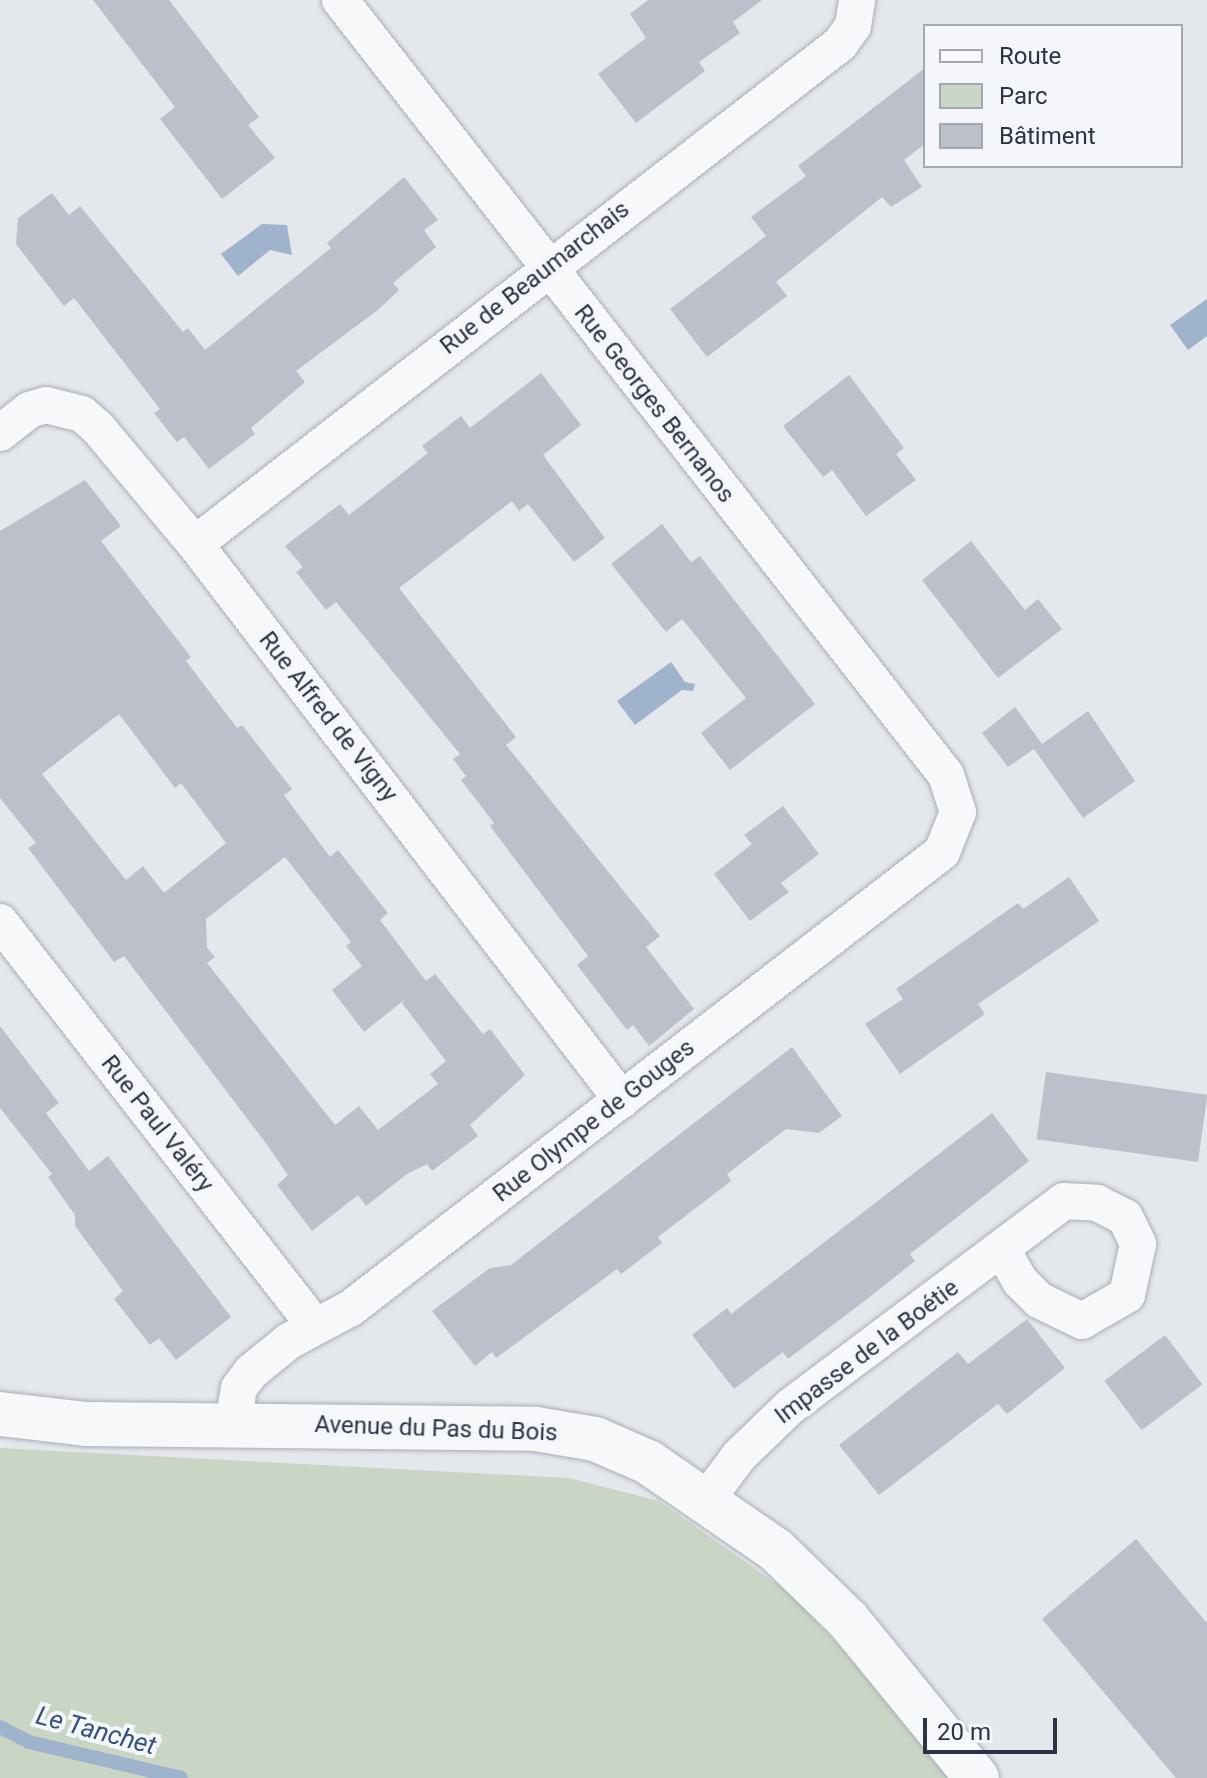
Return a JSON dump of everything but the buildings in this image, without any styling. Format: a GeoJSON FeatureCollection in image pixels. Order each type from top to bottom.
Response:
{"type":"FeatureCollection","features":[{"type":"Feature","properties":{"kind":"street","name":"Rue Georges Bernanos"},"geometry":{"type":"LineString","coordinates":[[340,0],[946,775],[958,812]]}},
{"type":"Feature","properties":{"kind":"street","name":"Rue de Beaumarchais"},"geometry":{"type":"LineString","coordinates":[[195,544],[547,267],[840,44],[853,26],[857,0]]}},
{"type":"Feature","properties":{"kind":"street","name":"Rue Alfred de Vigny"},"geometry":{"type":"LineString","coordinates":[[0,433],[29,410],[46,405],[82,414],[195,544],[622,1100]]}},
{"type":"Feature","properties":{"kind":"street","name":"Rue Olympe de Gouges"},"geometry":{"type":"LineString","coordinates":[[233,1425],[244,1380],[315,1326],[351,1308],[942,852],[958,812]]}},
{"type":"Feature","properties":{"kind":"street","name":"Rue Paul Valéry"},"geometry":{"type":"LineString","coordinates":[[0,922],[315,1326]]}},
{"type":"Feature","properties":{"kind":"street","name":"Impasse de la Boétie"},"geometry":{"type":"LineString","coordinates":[[707,1499],[739,1456],[791,1406],[1002,1250]]}},
{"type":"Feature","properties":{"kind":"street","name":"Avenue du Pas du Bois"},"geometry":{"type":"LineString","coordinates":[[0,1414],[86,1424],[566,1432],[622,1450],[707,1499],[776,1550],[823,1594],[977,1778]]}},
{"type":"Feature","properties":{"kind":"green space"},"geometry":{"type":"Polygon","coordinates":[[[0,1448],[569,1478],[659,1501],[791,1594],[921,1735],[947,1778],[0,1778],[0,1448]]]}},
{"type":"Feature","properties":{"kind":"water"},"geometry":{"type":"Polygon","coordinates":[[[262,224],[287,225],[292,255],[270,250],[238,276],[221,254],[262,224]]]}},
{"type":"Feature","properties":{"kind":"water"},"geometry":{"type":"Polygon","coordinates":[[[1207,299],[1207,336],[1188,350],[1170,325],[1207,299]]]}},
{"type":"Feature","properties":{"kind":"water"},"geometry":{"type":"Polygon","coordinates":[[[671,662],[685,682],[695,684],[693,691],[682,690],[635,725],[617,701],[671,662]]]}},
{"type":"Feature","properties":{"kind":"waterway","name":"Le Tanchet"},"geometry":{"type":"LineString","coordinates":[[0,1727],[29,1742],[181,1778]]}}]}
